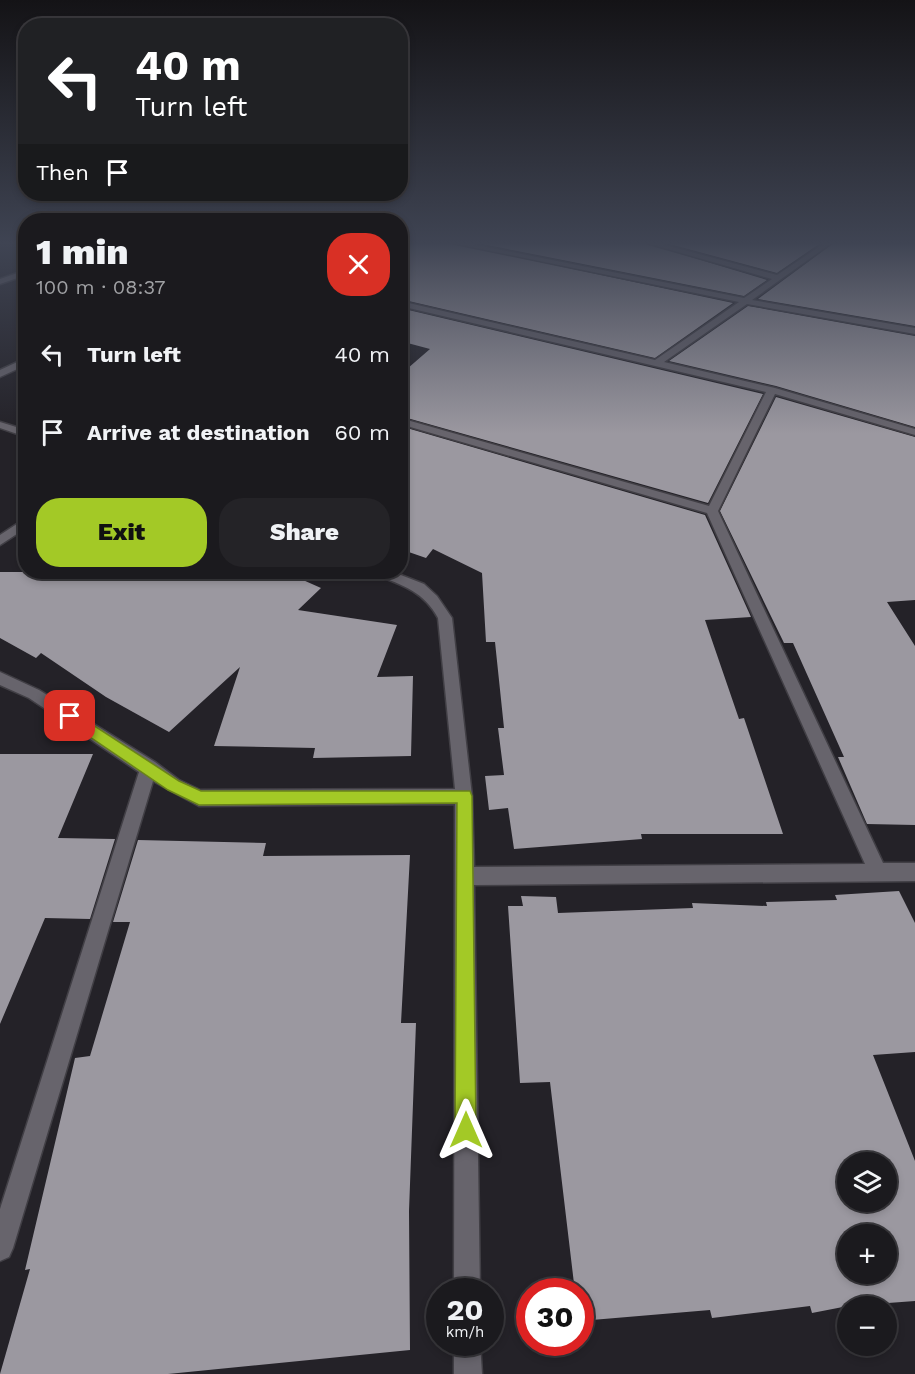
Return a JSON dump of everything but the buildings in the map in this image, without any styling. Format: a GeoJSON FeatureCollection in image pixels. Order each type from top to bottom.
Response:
{"type":"FeatureCollection","features":[{"type":"Feature","properties":{"kind":"street"},"geometry":{"type":"LineString","coordinates":[[413,306],[772,390],[915,432]]}},
{"type":"Feature","properties":{"kind":"street"},"geometry":{"type":"LineString","coordinates":[[657,363],[738,306]]}},
{"type":"Feature","properties":{"kind":"street"},"geometry":{"type":"LineString","coordinates":[[773,306],[915,332]]}},
{"type":"Feature","properties":{"kind":"street"},"geometry":{"type":"LineString","coordinates":[[0,374],[18,365]]}},
{"type":"Feature","properties":{"kind":"street"},"geometry":{"type":"LineString","coordinates":[[712,511],[772,390]]}},
{"type":"Feature","properties":{"kind":"street"},"geometry":{"type":"LineString","coordinates":[[408,423],[712,511],[878,872]]}},
{"type":"Feature","properties":{"kind":"street"},"geometry":{"type":"LineString","coordinates":[[0,425],[18,431]]}},
{"type":"Feature","properties":{"kind":"street"},"geometry":{"type":"LineString","coordinates":[[0,541],[18,528]]}},
{"type":"Feature","properties":{"kind":"street"},"geometry":{"type":"LineString","coordinates":[[400,579],[413,584],[435,598],[445,618],[464,796],[467,1278]]}},
{"type":"Feature","properties":{"kind":"street"},"geometry":{"type":"LineString","coordinates":[[0,678],[34,694],[149,767],[173,785],[199,798],[464,796]]}},
{"type":"Feature","properties":{"kind":"street"},"geometry":{"type":"LineString","coordinates":[[0,1248],[149,767]]}},
{"type":"Feature","properties":{"kind":"street"},"geometry":{"type":"LineString","coordinates":[[464,876],[915,872]]}},
{"type":"Feature","properties":{"kind":"street"},"geometry":{"type":"LineString","coordinates":[[467,1356],[468,1374]]}},
{"type":"Feature","properties":{"kind":"route"},"geometry":{"type":"LineString","coordinates":[[70,716],[173,785],[199,798],[464,796],[466,1130]]}}]}
